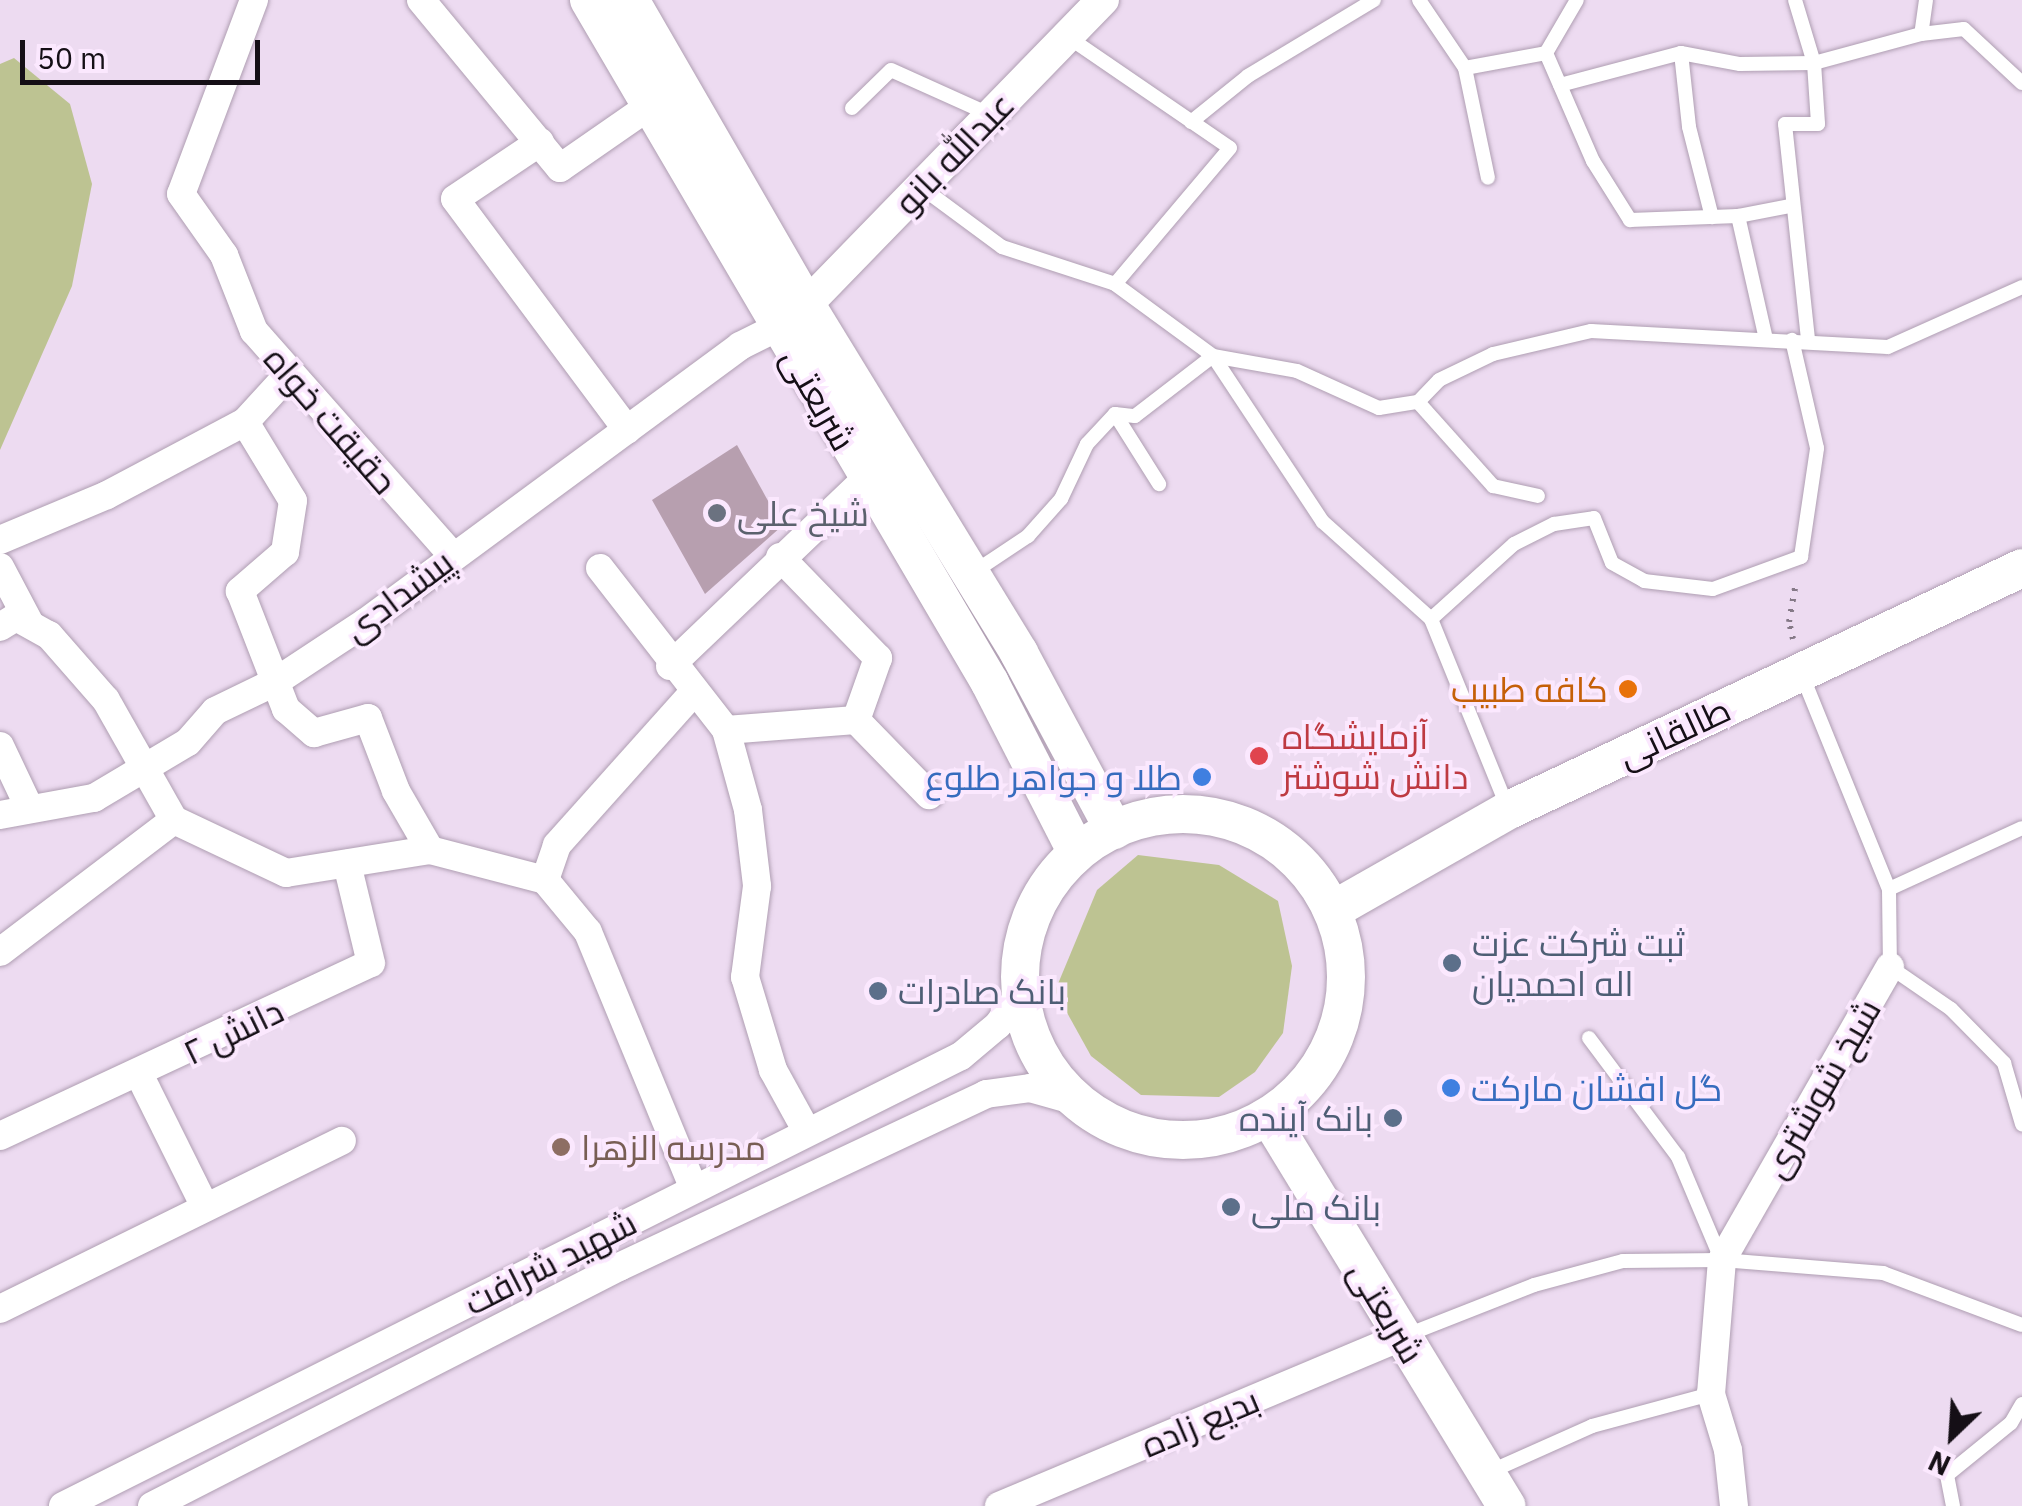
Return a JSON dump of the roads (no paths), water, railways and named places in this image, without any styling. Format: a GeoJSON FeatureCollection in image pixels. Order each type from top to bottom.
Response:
{"type":"FeatureCollection","features":[{"type":"Feature","properties":{"kind":"main road","name":"شریعتی"},"geometry":{"type":"LineString","coordinates":[[588,0],[648,107],[971,574],[1114,830]]}},
{"type":"Feature","properties":{"kind":"main road","name":"شریعتی"},"geometry":{"type":"LineString","coordinates":[[630,0],[792,316],[866,479],[990,683],[1076,851]]}},
{"type":"Feature","properties":{"kind":"main road","name":"طالقانی"},"geometry":{"type":"LineString","coordinates":[[1333,910],[1509,810],[2022,569]]}},
{"type":"Feature","properties":{"kind":"main road"},"geometry":{"type":"LineString","coordinates":[[1201,814],[1256,830],[1301,863],[1333,910],[1346,955],[1346,1002],[1323,1060],[1305,1087],[1269,1117],[1221,1136],[1170,1140],[1120,1128],[1076,1101],[1038,1052],[1020,994],[1024,934],[1050,880],[1076,851],[1114,830],[1145,817],[1201,814]]}},
{"type":"Feature","properties":{"kind":"main road","name":"شریعتی"},"geometry":{"type":"LineString","coordinates":[[1269,1117],[1506,1506]]}},
{"type":"Feature","properties":{"kind":"street","name":"حقیقت خواه"},"geometry":{"type":"LineString","coordinates":[[254,0],[181,194],[224,255],[254,331],[288,375],[452,555]]}},
{"type":"Feature","properties":{"kind":"street"},"geometry":{"type":"LineString","coordinates":[[421,0],[560,168],[648,107]]}},
{"type":"Feature","properties":{"kind":"street","name":"عبدالله بانو"},"geometry":{"type":"LineString","coordinates":[[792,316],[1102,0]]}},
{"type":"Feature","properties":{"kind":"street"},"geometry":{"type":"LineString","coordinates":[[540,142],[455,200],[627,430]]}},
{"type":"Feature","properties":{"kind":"street","name":"پیشدادی"},"geometry":{"type":"LineString","coordinates":[[0,816],[29,807],[94,798],[188,742],[215,711],[274,682],[740,346],[792,316]]}},
{"type":"Feature","properties":{"kind":"street"},"geometry":{"type":"LineString","coordinates":[[0,540],[107,496],[245,422],[288,375]]}},
{"type":"Feature","properties":{"kind":"street"},"geometry":{"type":"LineString","coordinates":[[245,422],[293,501],[285,552],[240,591],[274,682],[286,709],[314,733],[368,718],[396,791],[430,850]]}},
{"type":"Feature","properties":{"kind":"street"},"geometry":{"type":"LineString","coordinates":[[670,666],[866,479]]}},
{"type":"Feature","properties":{"kind":"street"},"geometry":{"type":"LineString","coordinates":[[780,557],[878,658],[856,720]]}},
{"type":"Feature","properties":{"kind":"street"},"geometry":{"type":"LineString","coordinates":[[0,567],[30,624]]}},
{"type":"Feature","properties":{"kind":"street"},"geometry":{"type":"LineString","coordinates":[[600,568],[670,666],[726,730],[748,810],[757,886],[745,977],[773,1070],[806,1130]]}},
{"type":"Feature","properties":{"kind":"street"},"geometry":{"type":"LineString","coordinates":[[0,627],[16,617],[49,634],[106,700],[174,820],[286,873],[430,850],[544,880],[588,932],[694,1188]]}},
{"type":"Feature","properties":{"kind":"street"},"geometry":{"type":"LineString","coordinates":[[544,880],[557,845],[693,692]]}},
{"type":"Feature","properties":{"kind":"street"},"geometry":{"type":"LineString","coordinates":[[726,730],[856,720]]}},
{"type":"Feature","properties":{"kind":"street"},"geometry":{"type":"LineString","coordinates":[[856,720],[929,795]]}},
{"type":"Feature","properties":{"kind":"street"},"geometry":{"type":"LineString","coordinates":[[0,746],[29,807]]}},
{"type":"Feature","properties":{"kind":"street"},"geometry":{"type":"LineString","coordinates":[[0,952],[132,858],[174,820]]}},
{"type":"Feature","properties":{"kind":"street","name":"دانش ۲"},"geometry":{"type":"LineString","coordinates":[[0,1136],[140,1076],[371,963],[347,864]]}},
{"type":"Feature","properties":{"kind":"street","name":"شیخ شوشتری"},"geometry":{"type":"LineString","coordinates":[[1734,1506],[1728,1450],[1711,1394],[1722,1260],[1890,967]]}},
{"type":"Feature","properties":{"kind":"street","name":"شهید شرافت"},"geometry":{"type":"LineString","coordinates":[[63,1506],[806,1130],[961,1056],[998,1025],[1020,994]]}},
{"type":"Feature","properties":{"kind":"street"},"geometry":{"type":"LineString","coordinates":[[140,1076],[205,1207]]}},
{"type":"Feature","properties":{"kind":"street","name":"شهید شرافت"},"geometry":{"type":"LineString","coordinates":[[152,1506],[619,1267],[986,1094],[1030,1088],[1076,1101]]}},
{"type":"Feature","properties":{"kind":"street"},"geometry":{"type":"LineString","coordinates":[[0,1309],[342,1141]]}},
{"type":"Feature","properties":{"kind":"street","name":"بدیع زاده"},"geometry":{"type":"LineString","coordinates":[[999,1506],[1401,1337]]}},
{"type":"Feature","properties":{"kind":"lane"},"geometry":{"type":"LineString","coordinates":[[1191,122],[1248,76],[1374,0]]}},
{"type":"Feature","properties":{"kind":"lane"},"geometry":{"type":"LineString","coordinates":[[1419,0],[1465,68],[1488,178]]}},
{"type":"Feature","properties":{"kind":"lane"},"geometry":{"type":"LineString","coordinates":[[1465,68],[1546,53],[1577,0]]}},
{"type":"Feature","properties":{"kind":"lane"},"geometry":{"type":"LineString","coordinates":[[1794,0],[1814,63],[1818,124],[1785,124],[1790,206],[1803,255],[1808,342]]}},
{"type":"Feature","properties":{"kind":"lane"},"geometry":{"type":"LineString","coordinates":[[1921,34],[1926,0]]}},
{"type":"Feature","properties":{"kind":"lane"},"geometry":{"type":"LineString","coordinates":[[1560,86],[1681,54],[1740,64],[1814,63],[1921,34],[1964,28],[2022,83]]}},
{"type":"Feature","properties":{"kind":"lane"},"geometry":{"type":"LineString","coordinates":[[1067,36],[1230,148],[1114,284]]}},
{"type":"Feature","properties":{"kind":"lane"},"geometry":{"type":"LineString","coordinates":[[1546,53],[1593,161],[1630,220],[1738,216],[1790,206]]}},
{"type":"Feature","properties":{"kind":"lane"},"geometry":{"type":"LineString","coordinates":[[1681,54],[1689,127],[1712,217]]}},
{"type":"Feature","properties":{"kind":"lane"},"geometry":{"type":"LineString","coordinates":[[852,108],[890,70],[991,115]]}},
{"type":"Feature","properties":{"kind":"lane"},"geometry":{"type":"LineString","coordinates":[[921,188],[1002,247],[1114,284],[1212,356],[1323,522],[1431,619],[1509,810]]}},
{"type":"Feature","properties":{"kind":"lane"},"geometry":{"type":"LineString","coordinates":[[1738,216],[1766,339]]}},
{"type":"Feature","properties":{"kind":"lane"},"geometry":{"type":"LineString","coordinates":[[1115,414],[1135,416],[1212,356],[1297,371],[1379,408],[1418,402],[1439,380],[1493,354],[1591,330],[1888,348],[2022,287]]}},
{"type":"Feature","properties":{"kind":"lane"},"geometry":{"type":"LineString","coordinates":[[1431,619],[1514,544],[1554,524],[1594,518],[1612,563],[1644,582],[1712,589],[1801,557],[1816,448],[1792,340]]}},
{"type":"Feature","properties":{"kind":"lane"},"geometry":{"type":"LineString","coordinates":[[1418,402],[1494,486],[1538,496]]}},
{"type":"Feature","properties":{"kind":"lane"},"geometry":{"type":"LineString","coordinates":[[971,574],[1028,536],[1062,499],[1087,444],[1115,414]]}},
{"type":"Feature","properties":{"kind":"lane"},"geometry":{"type":"LineString","coordinates":[[1115,414],[1159,484]]}},
{"type":"Feature","properties":{"kind":"lane","name":"شیخ شوشتری"},"geometry":{"type":"LineString","coordinates":[[1802,675],[1889,889],[1890,967]]}},
{"type":"Feature","properties":{"kind":"lane"},"geometry":{"type":"LineString","coordinates":[[1889,889],[2022,828]]}},
{"type":"Feature","properties":{"kind":"lane"},"geometry":{"type":"LineString","coordinates":[[1890,967],[1951,1009],[2004,1063],[2022,1124]]}},
{"type":"Feature","properties":{"kind":"lane"},"geometry":{"type":"LineString","coordinates":[[1589,1038],[1678,1157],[1722,1260]]}},
{"type":"Feature","properties":{"kind":"lane"},"geometry":{"type":"LineString","coordinates":[[1401,1337],[1534,1285],[1623,1260],[1722,1260],[1883,1273],[2022,1324]]}},
{"type":"Feature","properties":{"kind":"lane"},"geometry":{"type":"LineString","coordinates":[[1487,1473],[1592,1426],[1711,1394]]}},
{"type":"Feature","properties":{"kind":"lane"},"geometry":{"type":"LineString","coordinates":[[1953,1506],[1947,1475],[2011,1423],[2022,1404]]}},
{"type":"Feature","properties":{"kind":"place","name":"شیخ علی"},"geometry":{"type":"Point","coordinates":[717,513]}},
{"type":"Feature","properties":{"kind":"place","name":"کافه طبیب"},"geometry":{"type":"Point","coordinates":[1628,689]}},
{"type":"Feature","properties":{"kind":"place","name":"آزمایشگاه دانش شوشتر"},"geometry":{"type":"Point","coordinates":[1259,756]}},
{"type":"Feature","properties":{"kind":"place","name":"طلا و جواهر طلوع"},"geometry":{"type":"Point","coordinates":[1202,777]}},
{"type":"Feature","properties":{"kind":"place","name":"ثبت شرکت عزت اله احمدیان"},"geometry":{"type":"Point","coordinates":[1452,963]}},
{"type":"Feature","properties":{"kind":"place","name":"بانک صادرات"},"geometry":{"type":"Point","coordinates":[878,991]}},
{"type":"Feature","properties":{"kind":"place","name":"گل افشان مارکت"},"geometry":{"type":"Point","coordinates":[1451,1088]}},
{"type":"Feature","properties":{"kind":"place","name":"بانک آینده"},"geometry":{"type":"Point","coordinates":[1393,1118]}},
{"type":"Feature","properties":{"kind":"place","name":"مدرسه الزهرا"},"geometry":{"type":"Point","coordinates":[561,1147]}},
{"type":"Feature","properties":{"kind":"place","name":"بانک ملی"},"geometry":{"type":"Point","coordinates":[1231,1207]}}]}
